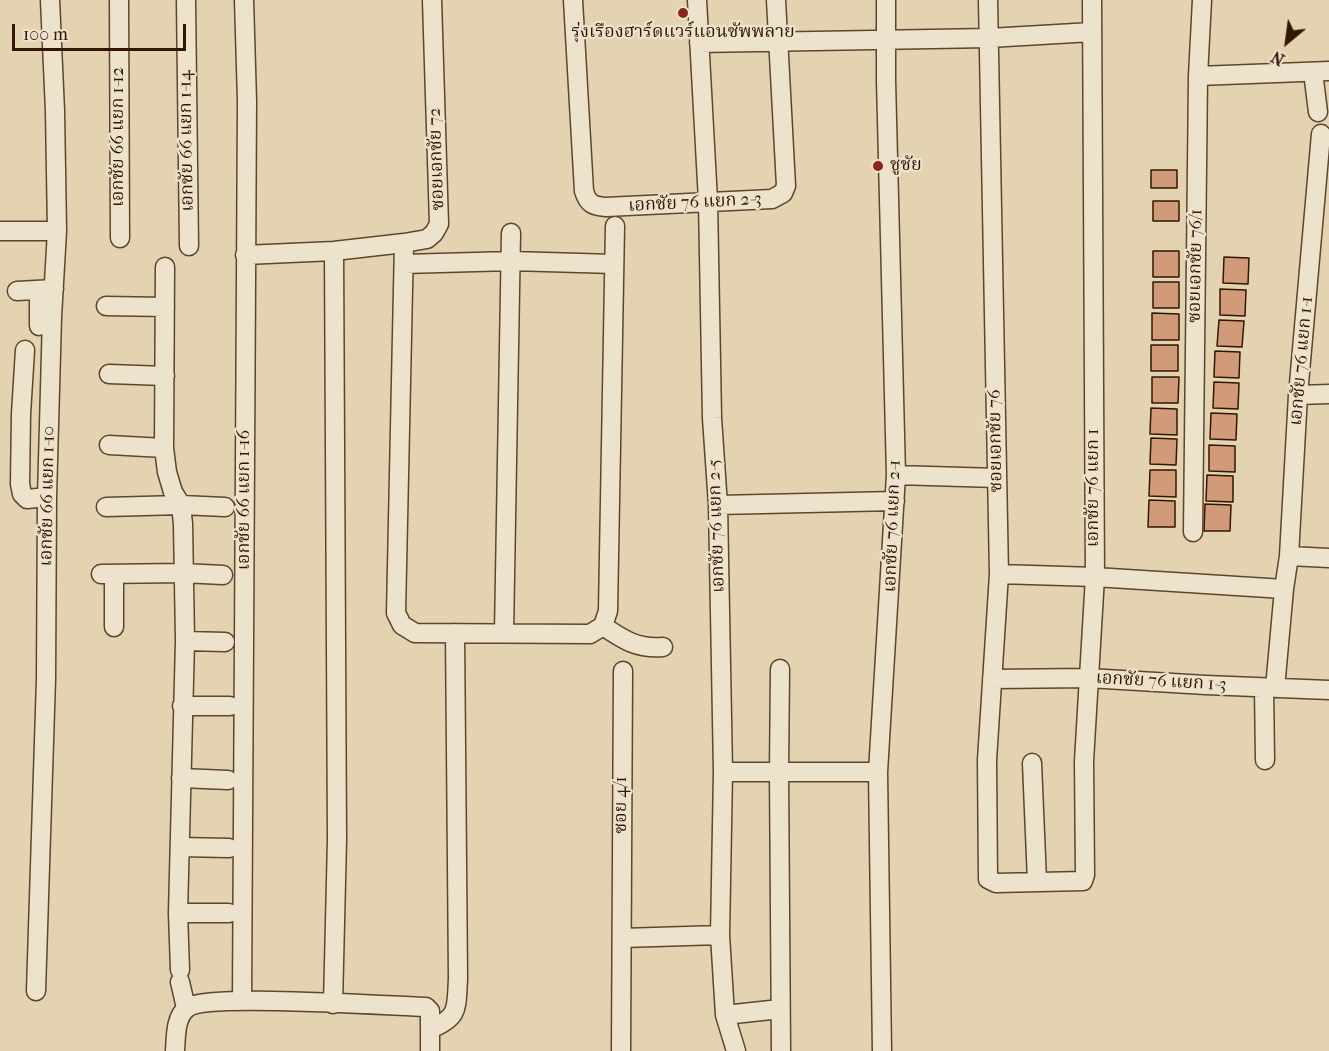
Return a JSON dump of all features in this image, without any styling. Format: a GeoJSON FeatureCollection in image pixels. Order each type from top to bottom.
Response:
{"type":"FeatureCollection","features":[{"type":"Feature","properties":{"kind":"street","name":"เอกชัย 66 แยก 1-10"},"geometry":{"type":"LineString","coordinates":[[36,991],[46,679],[46,289],[57,231],[50,0]]}},
{"type":"Feature","properties":{"kind":"street","name":"เอกชัย 66 แยก 1-12"},"geometry":{"type":"LineString","coordinates":[[119,0],[120,238]]}},
{"type":"Feature","properties":{"kind":"street","name":"เอกชัย 66 แยก 1-14"},"geometry":{"type":"LineString","coordinates":[[186,0],[189,246]]}},
{"type":"Feature","properties":{"kind":"street","name":"เอกชัย 66 แยก 1-16"},"geometry":{"type":"LineString","coordinates":[[242,1000],[247,100],[244,0]]}},
{"type":"Feature","properties":{"kind":"street","name":"ซอยเอกชัย 72"},"geometry":{"type":"LineString","coordinates":[[245,255],[334,251],[404,243],[427,239],[434,233],[439,224],[432,0]]}},
{"type":"Feature","properties":{"kind":"street","name":"เอกชัย 76 แยก 2-3"},"geometry":{"type":"LineString","coordinates":[[573,0],[584,191],[592,206],[606,207],[772,199],[783,193],[786,186],[776,0]]}},
{"type":"Feature","properties":{"kind":"street","name":"เอกชัย 76 แยก 2-5"},"geometry":{"type":"LineString","coordinates":[[697,0],[708,201],[712,418],[718,505],[723,772],[720,935],[725,1015],[736,1051]]}},
{"type":"Feature","properties":{"kind":"street","name":"เอกชัย 76 แยก 2-1"},"geometry":{"type":"LineString","coordinates":[[882,1051],[878,772],[896,475],[886,0]]}},
{"type":"Feature","properties":{"kind":"street","name":"ซอยเอกชัย 76"},"geometry":{"type":"LineString","coordinates":[[988,0],[999,573],[987,760],[989,880]]}},
{"type":"Feature","properties":{"kind":"street","name":"เอกชัย 76 แยก 1"},"geometry":{"type":"LineString","coordinates":[[989,880],[996,883],[1037,880],[1083,881],[1084,879],[1084,761],[1095,577],[1092,0]]}},
{"type":"Feature","properties":{"kind":"street","name":"ซอยเอกชัย 76/1"},"geometry":{"type":"LineString","coordinates":[[1193,532],[1198,76],[1202,0]]}},
{"type":"Feature","properties":{"kind":"street"},"geometry":{"type":"LineString","coordinates":[[699,43],[989,38],[1092,32]]}},
{"type":"Feature","properties":{"kind":"street"},"geometry":{"type":"LineString","coordinates":[[1198,76],[1321,72],[1318,112]]}},
{"type":"Feature","properties":{"kind":"street","name":"เอกชัย 76 แยก 1-1"},"geometry":{"type":"LineString","coordinates":[[1265,760],[1270,688],[1289,556],[1298,394],[1322,214],[1321,134]]}},
{"type":"Feature","properties":{"kind":"street"},"geometry":{"type":"LineString","coordinates":[[404,243],[396,613],[402,625],[415,633],[590,634],[603,626],[608,611],[615,226]]}},
{"type":"Feature","properties":{"kind":"street"},"geometry":{"type":"LineString","coordinates":[[0,231],[57,231]]}},
{"type":"Feature","properties":{"kind":"street"},"geometry":{"type":"LineString","coordinates":[[504,633],[511,233]]}},
{"type":"Feature","properties":{"kind":"street"},"geometry":{"type":"LineString","coordinates":[[333,1004],[337,840],[334,251]]}},
{"type":"Feature","properties":{"kind":"street"},"geometry":{"type":"LineString","coordinates":[[404,264],[511,261],[614,264]]}},
{"type":"Feature","properties":{"kind":"street"},"geometry":{"type":"LineString","coordinates":[[165,267],[164,448],[167,472],[173,492],[182,505],[185,641],[178,913],[180,976],[186,1008]]}},
{"type":"Feature","properties":{"kind":"street"},"geometry":{"type":"LineString","coordinates":[[17,291],[46,289],[39,326]]}},
{"type":"Feature","properties":{"kind":"street"},"geometry":{"type":"LineString","coordinates":[[106,306],[165,307]]}},
{"type":"Feature","properties":{"kind":"street"},"geometry":{"type":"LineString","coordinates":[[25,350],[20,484],[22,494],[27,499],[47,497]]}},
{"type":"Feature","properties":{"kind":"street"},"geometry":{"type":"LineString","coordinates":[[109,374],[165,376]]}},
{"type":"Feature","properties":{"kind":"street"},"geometry":{"type":"LineString","coordinates":[[1298,394],[1329,394]]}},
{"type":"Feature","properties":{"kind":"street"},"geometry":{"type":"LineString","coordinates":[[109,445],[164,448]]}},
{"type":"Feature","properties":{"kind":"street"},"geometry":{"type":"LineString","coordinates":[[896,475],[997,478]]}},
{"type":"Feature","properties":{"kind":"street"},"geometry":{"type":"LineString","coordinates":[[718,505],[895,501]]}},
{"type":"Feature","properties":{"kind":"street"},"geometry":{"type":"LineString","coordinates":[[106,507],[182,505],[225,507]]}},
{"type":"Feature","properties":{"kind":"street"},"geometry":{"type":"LineString","coordinates":[[1289,556],[1329,558]]}},
{"type":"Feature","properties":{"kind":"street"},"geometry":{"type":"LineString","coordinates":[[999,573],[1284,589]]}},
{"type":"Feature","properties":{"kind":"street"},"geometry":{"type":"LineString","coordinates":[[114,627],[107,574],[223,575]]}},
{"type":"Feature","properties":{"kind":"street"},"geometry":{"type":"LineString","coordinates":[[603,626],[632,644],[646,648],[663,647]]}},
{"type":"Feature","properties":{"kind":"street"},"geometry":{"type":"LineString","coordinates":[[430,1029],[447,1023],[456,1010],[458,979],[455,633]]}},
{"type":"Feature","properties":{"kind":"street"},"geometry":{"type":"LineString","coordinates":[[185,641],[225,642]]}},
{"type":"Feature","properties":{"kind":"street"},"geometry":{"type":"LineString","coordinates":[[780,669],[778,771],[781,1051]]}},
{"type":"Feature","properties":{"kind":"street","name":"ซอย 4/1"},"geometry":{"type":"LineString","coordinates":[[621,1051],[623,671]]}},
{"type":"Feature","properties":{"kind":"street","name":"เอกชัย 76 แยก 1-3"},"geometry":{"type":"LineString","coordinates":[[992,679],[1088,678],[1329,690]]}},
{"type":"Feature","properties":{"kind":"street"},"geometry":{"type":"LineString","coordinates":[[182,706],[230,706]]}},
{"type":"Feature","properties":{"kind":"street"},"geometry":{"type":"LineString","coordinates":[[1032,763],[1037,880]]}},
{"type":"Feature","properties":{"kind":"street"},"geometry":{"type":"LineString","coordinates":[[723,772],[878,772]]}},
{"type":"Feature","properties":{"kind":"street"},"geometry":{"type":"LineString","coordinates":[[181,778],[228,780]]}},
{"type":"Feature","properties":{"kind":"street"},"geometry":{"type":"LineString","coordinates":[[180,847],[229,848]]}},
{"type":"Feature","properties":{"kind":"street"},"geometry":{"type":"LineString","coordinates":[[178,913],[229,913]]}},
{"type":"Feature","properties":{"kind":"street"},"geometry":{"type":"LineString","coordinates":[[622,938],[720,935]]}},
{"type":"Feature","properties":{"kind":"street"},"geometry":{"type":"LineString","coordinates":[[175,1051],[178,1021],[186,1008],[198,1002],[242,1000],[426,1007],[430,1011],[430,1051]]}},
{"type":"Feature","properties":{"kind":"street"},"geometry":{"type":"LineString","coordinates":[[725,1015],[780,1009]]}},
{"type":"Feature","properties":{"kind":"building"},"geometry":{"type":"Polygon","coordinates":[[[1151,170],[1177,170],[1177,188],[1151,188],[1151,170]]]}},
{"type":"Feature","properties":{"kind":"building"},"geometry":{"type":"Polygon","coordinates":[[[1153,201],[1179,201],[1179,221],[1153,221],[1153,201]]]}},
{"type":"Feature","properties":{"kind":"building"},"geometry":{"type":"Polygon","coordinates":[[[1153,251],[1179,251],[1179,277],[1153,277],[1153,251]]]}},
{"type":"Feature","properties":{"kind":"building"},"geometry":{"type":"Polygon","coordinates":[[[1224,257],[1249,258],[1248,284],[1223,283],[1224,257]]]}},
{"type":"Feature","properties":{"kind":"building"},"geometry":{"type":"Polygon","coordinates":[[[1153,282],[1179,282],[1179,308],[1153,308],[1153,282]]]}},
{"type":"Feature","properties":{"kind":"building"},"geometry":{"type":"Polygon","coordinates":[[[1220,289],[1246,290],[1245,316],[1220,315],[1220,289]]]}},
{"type":"Feature","properties":{"kind":"building"},"geometry":{"type":"Polygon","coordinates":[[[1152,313],[1179,314],[1179,340],[1152,340],[1152,313]]]}},
{"type":"Feature","properties":{"kind":"building"},"geometry":{"type":"Polygon","coordinates":[[[1219,320],[1244,321],[1242,347],[1217,346],[1219,320]]]}},
{"type":"Feature","properties":{"kind":"building"},"geometry":{"type":"Polygon","coordinates":[[[1151,345],[1178,345],[1178,371],[1151,371],[1151,345]]]}},
{"type":"Feature","properties":{"kind":"building"},"geometry":{"type":"Polygon","coordinates":[[[1215,351],[1240,352],[1239,378],[1214,377],[1215,351]]]}},
{"type":"Feature","properties":{"kind":"building"},"geometry":{"type":"Polygon","coordinates":[[[1152,377],[1179,377],[1178,403],[1152,403],[1152,377]]]}},
{"type":"Feature","properties":{"kind":"building"},"geometry":{"type":"Polygon","coordinates":[[[1214,382],[1239,383],[1238,409],[1213,408],[1214,382]]]}},
{"type":"Feature","properties":{"kind":"building"},"geometry":{"type":"Polygon","coordinates":[[[1151,408],[1177,409],[1177,435],[1150,434],[1151,408]]]}},
{"type":"Feature","properties":{"kind":"building"},"geometry":{"type":"Polygon","coordinates":[[[1211,413],[1237,414],[1236,440],[1210,439],[1211,413]]]}},
{"type":"Feature","properties":{"kind":"building"},"geometry":{"type":"Polygon","coordinates":[[[1151,438],[1177,439],[1176,465],[1150,464],[1151,438]]]}},
{"type":"Feature","properties":{"kind":"building"},"geometry":{"type":"Polygon","coordinates":[[[1209,445],[1235,446],[1235,472],[1209,471],[1209,445]]]}},
{"type":"Feature","properties":{"kind":"building"},"geometry":{"type":"Polygon","coordinates":[[[1150,470],[1176,470],[1176,497],[1149,496],[1150,470]]]}},
{"type":"Feature","properties":{"kind":"building"},"geometry":{"type":"Polygon","coordinates":[[[1207,475],[1233,476],[1233,502],[1206,501],[1207,475]]]}},
{"type":"Feature","properties":{"kind":"building"},"geometry":{"type":"Polygon","coordinates":[[[1149,500],[1175,501],[1175,527],[1148,527],[1149,500]]]}},
{"type":"Feature","properties":{"kind":"building"},"geometry":{"type":"Polygon","coordinates":[[[1205,504],[1231,505],[1230,531],[1204,531],[1205,504]]]}},
{"type":"Feature","properties":{"kind":"place","name":"รุ่งเรืองฮาร์ดแวร์แอนซัพพลาย"},"geometry":{"type":"Point","coordinates":[683,13]}},
{"type":"Feature","properties":{"kind":"place","name":"ชูชัย"},"geometry":{"type":"Point","coordinates":[878,166]}}]}
